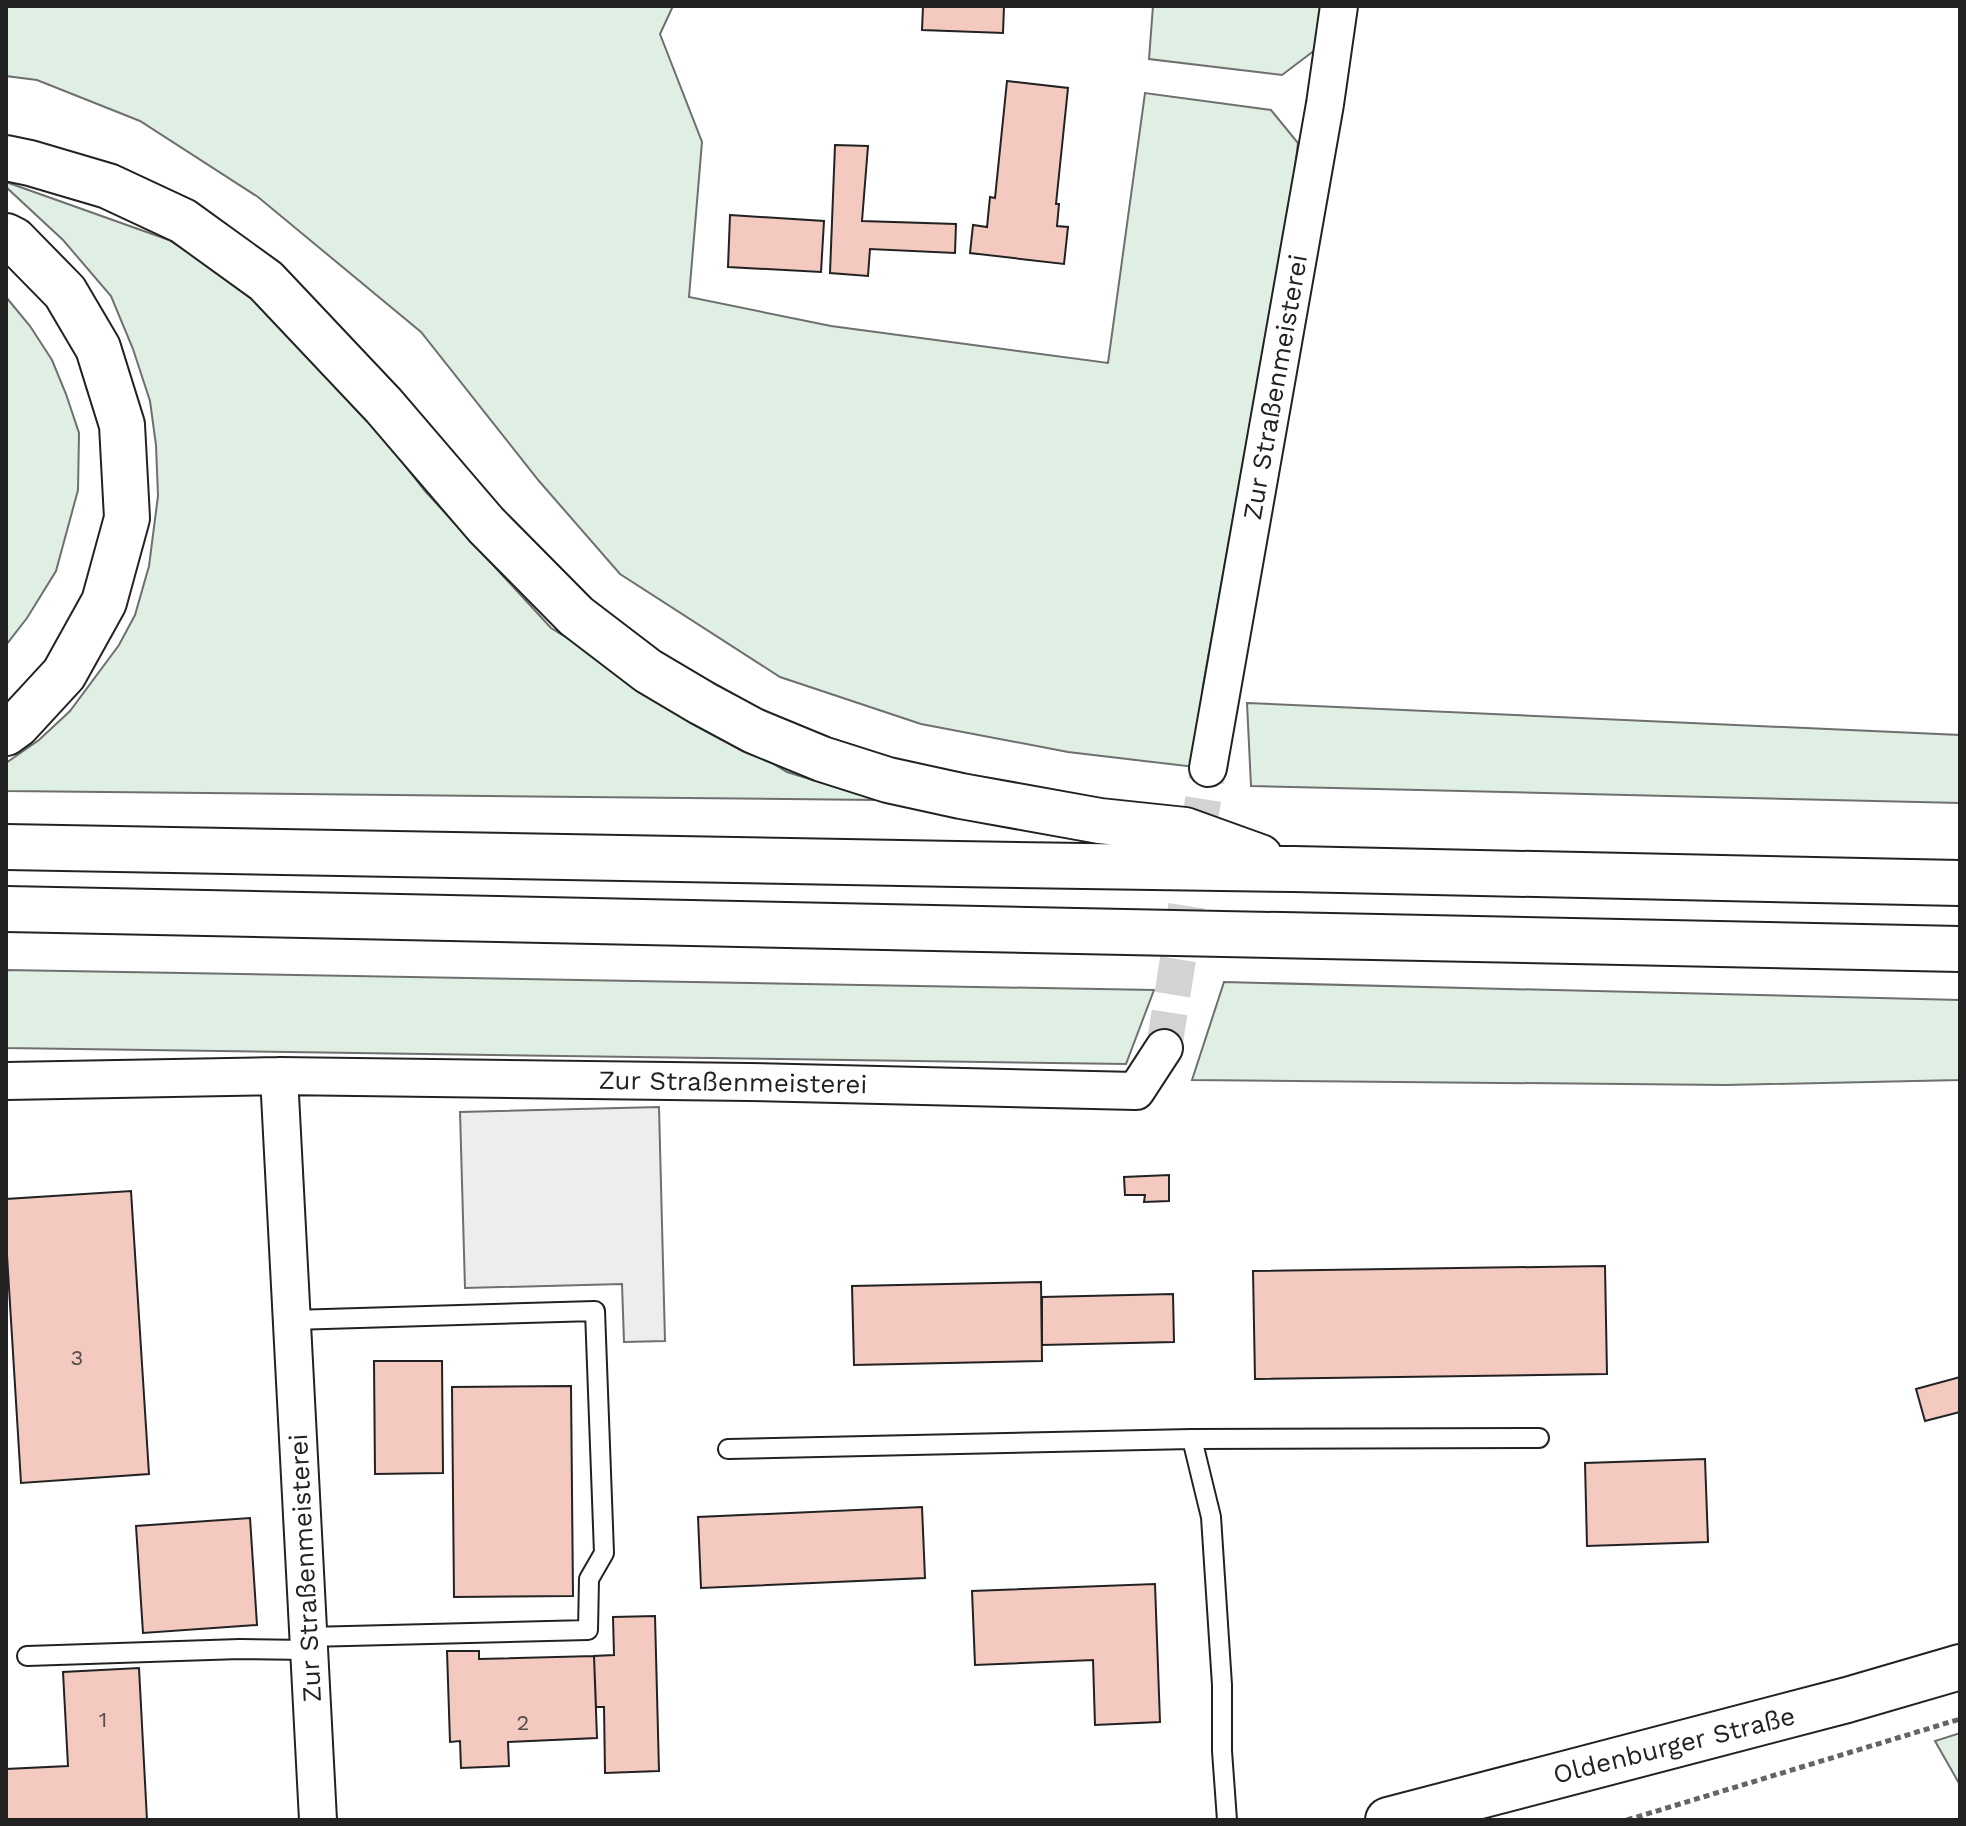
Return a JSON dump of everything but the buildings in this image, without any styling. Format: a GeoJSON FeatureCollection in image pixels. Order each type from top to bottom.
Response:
{"type":"FeatureCollection","features":[{"type":"Feature","properties":{"kind":"main road"},"geometry":{"type":"LineString","coordinates":[[6,158],[108,186],[183,221],[266,281],[384,406],[486,525],[576,616],[648,671],[702,703],[754,731],[795,748],[888,780],[1100,821],[1185,830],[1293,869]]}},
{"type":"Feature","properties":{"kind":"main road"},"geometry":{"type":"LineString","coordinates":[[6,236],[14,240],[65,292],[98,348],[122,425],[127,518],[104,602],[64,674],[6,733]]}},
{"type":"Feature","properties":{"kind":"main road"},"geometry":{"type":"LineString","coordinates":[[6,847],[1960,883]]}},
{"type":"Feature","properties":{"kind":"main road"},"geometry":{"type":"LineString","coordinates":[[6,909],[1960,949]]}},
{"type":"Feature","properties":{"kind":"main road","name":"Oldenburger Straße"},"geometry":{"type":"LineString","coordinates":[[1388,1820],[1847,1700],[1960,1667]]}},
{"type":"Feature","properties":{"kind":"street","name":"Zur Straßenmeisterei"},"geometry":{"type":"LineString","coordinates":[[1208,768],[1325,104],[1339,6]]}},
{"type":"Feature","properties":{"kind":"street","name":"Zur Straßenmeisterei"},"geometry":{"type":"LineString","coordinates":[[6,1081],[279,1076],[764,1082],[1136,1091],[1164,1048]]}},
{"type":"Feature","properties":{"kind":"street","name":"Zur Straßenmeisterei"},"geometry":{"type":"LineString","coordinates":[[279,1076],[318,1820]]}},
{"type":"Feature","properties":{"kind":"lane"},"geometry":{"type":"LineString","coordinates":[[27,1656],[240,1649],[588,1630],[589,1579],[604,1553],[595,1311],[292,1320]]}},
{"type":"Feature","properties":{"kind":"lane"},"geometry":{"type":"LineString","coordinates":[[728,1449],[1192,1439],[1539,1438]]}},
{"type":"Feature","properties":{"kind":"lane"},"geometry":{"type":"LineString","coordinates":[[1192,1439],[1211,1517],[1227,1820]]}},
{"type":"Feature","properties":{"kind":"path","name":"Oldenburger Straße"},"geometry":{"type":"LineString","coordinates":[[1627,1820],[1960,1719]]}},
{"type":"Feature","properties":{"kind":"green space"},"geometry":{"type":"Polygon","coordinates":[[[6,6],[673,6],[660,34],[702,142],[689,297],[831,326],[1108,363],[1145,93],[1271,110],[1298,143],[1203,686],[1195,767],[1068,752],[921,724],[780,677],[620,574],[539,481],[421,332],[258,197],[140,121],[37,80],[6,76],[6,6]]]}},
{"type":"Feature","properties":{"kind":"green space"},"geometry":{"type":"Polygon","coordinates":[[[1153,6],[1322,6],[1315,50],[1282,75],[1149,59],[1153,6]]]}},
{"type":"Feature","properties":{"kind":"green space"},"geometry":{"type":"Polygon","coordinates":[[[6,182],[169,240],[264,298],[356,403],[425,491],[551,628],[787,772],[878,800],[6,791],[6,763],[39,740],[70,711],[119,645],[135,615],[149,566],[158,496],[150,401],[111,296],[63,240],[6,187],[6,182]]]}},
{"type":"Feature","properties":{"kind":"green space"},"geometry":{"type":"Polygon","coordinates":[[[6,297],[52,360],[79,433],[78,490],[56,571],[6,645],[6,297]]]}},
{"type":"Feature","properties":{"kind":"green space"},"geometry":{"type":"Polygon","coordinates":[[[1247,703],[1960,735],[1960,803],[1251,786],[1247,703]]]}},
{"type":"Feature","properties":{"kind":"green space"},"geometry":{"type":"Polygon","coordinates":[[[6,970],[1154,990],[1126,1064],[6,1048],[6,970]]]}},
{"type":"Feature","properties":{"kind":"green space"},"geometry":{"type":"Polygon","coordinates":[[[1224,982],[1960,1000],[1960,1080],[1726,1085],[1192,1080],[1224,982]]]}},
{"type":"Feature","properties":{"kind":"green space"},"geometry":{"type":"Polygon","coordinates":[[[1960,1733],[1960,1785],[1935,1741],[1960,1733]]]}},
{"type":"Feature","properties":{"kind":"shaded area"},"geometry":{"type":"Polygon","coordinates":[[[659,1107],[665,1341],[624,1342],[622,1284],[465,1288],[460,1112],[659,1107]]]}},
{"type":"Feature","properties":{"kind":"tunnel"},"geometry":{"type":"LineString","coordinates":[[1164,1048],[1208,768]]}}]}
